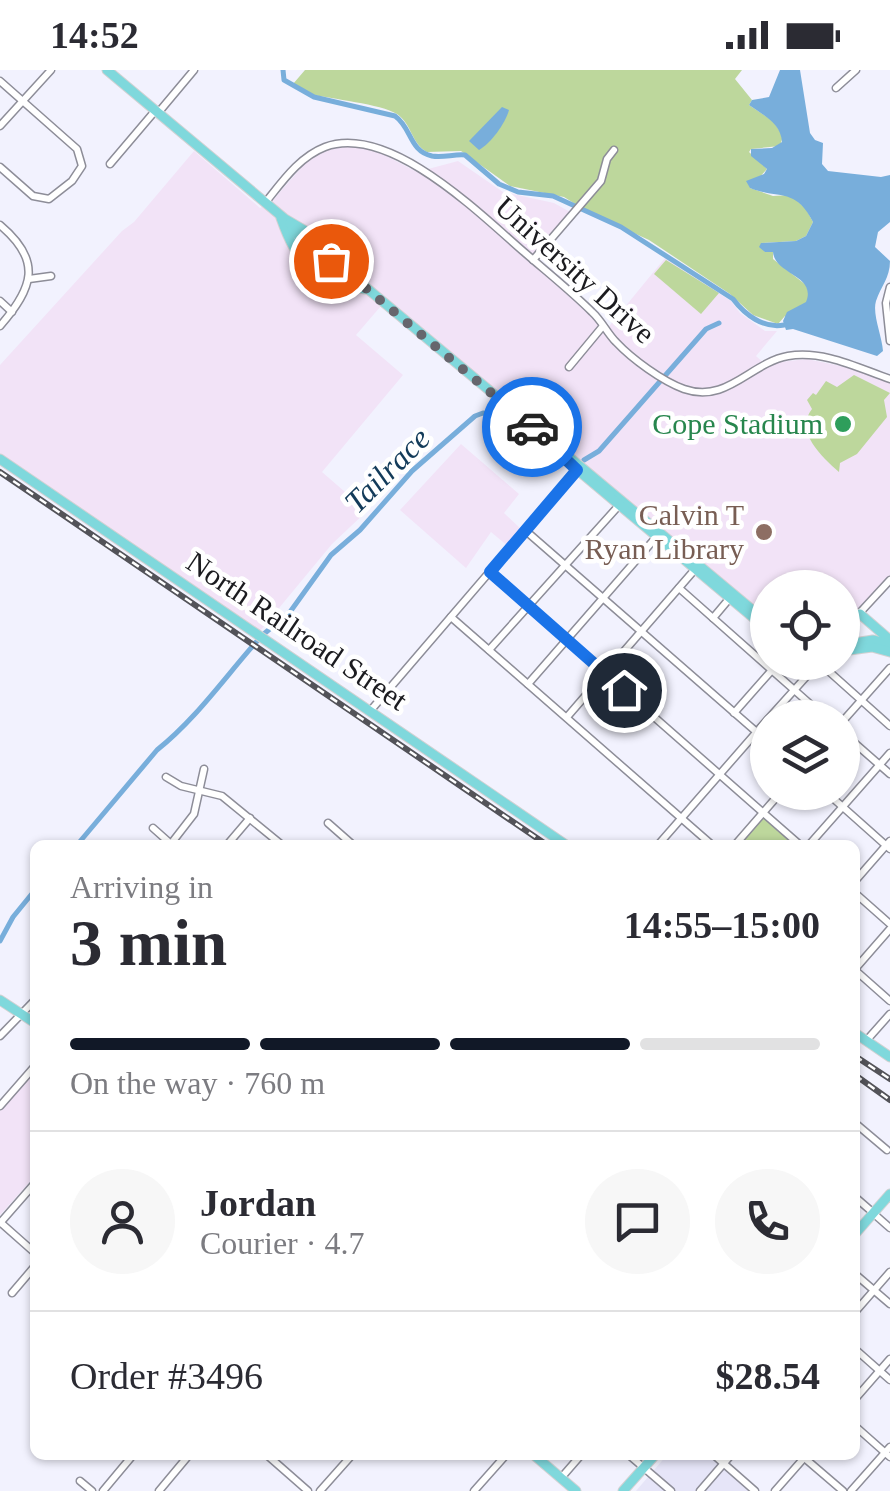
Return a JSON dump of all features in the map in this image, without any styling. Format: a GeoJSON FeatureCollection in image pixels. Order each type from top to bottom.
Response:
{"type":"FeatureCollection","features":[{"type":"Feature","properties":{"kind":"main road"},"geometry":{"type":"LineString","coordinates":[[107,70],[290,223],[333,246],[357,276],[356,280]]}},
{"type":"Feature","properties":{"kind":"main road"},"geometry":{"type":"LineString","coordinates":[[280,215],[294,250],[310,270],[333,283],[368,290]]}},
{"type":"Feature","properties":{"kind":"main road"},"geometry":{"type":"LineString","coordinates":[[290,223],[316,254],[356,280],[750,608]]}},
{"type":"Feature","properties":{"kind":"main road"},"geometry":{"type":"LineString","coordinates":[[316,254],[318,246],[326,243]]}},
{"type":"Feature","properties":{"kind":"main road"},"geometry":{"type":"LineString","coordinates":[[326,262],[336,252]]}},
{"type":"Feature","properties":{"kind":"main road","name":"North Railroad Street"},"geometry":{"type":"LineString","coordinates":[[0,459],[559,840]]}},
{"type":"Feature","properties":{"kind":"main road"},"geometry":{"type":"LineString","coordinates":[[697,567],[750,616]]}},
{"type":"Feature","properties":{"kind":"main road"},"geometry":{"type":"LineString","coordinates":[[860,614],[890,642]]}},
{"type":"Feature","properties":{"kind":"main road"},"geometry":{"type":"LineString","coordinates":[[860,643],[890,642]]}},
{"type":"Feature","properties":{"kind":"main road"},"geometry":{"type":"LineString","coordinates":[[860,647],[890,652]]}},
{"type":"Feature","properties":{"kind":"main road"},"geometry":{"type":"LineString","coordinates":[[0,1000],[30,1019]]}},
{"type":"Feature","properties":{"kind":"main road"},"geometry":{"type":"LineString","coordinates":[[860,1037],[890,1057]]}},
{"type":"Feature","properties":{"kind":"main road"},"geometry":{"type":"LineString","coordinates":[[860,1225],[887,1193]]}},
{"type":"Feature","properties":{"kind":"main road"},"geometry":{"type":"LineString","coordinates":[[540,1460],[575,1491]]}},
{"type":"Feature","properties":{"kind":"main road"},"geometry":{"type":"LineString","coordinates":[[626,1491],[654,1460]]}},
{"type":"Feature","properties":{"kind":"street"},"geometry":{"type":"LineString","coordinates":[[0,126],[51,70]]}},
{"type":"Feature","properties":{"kind":"street"},"geometry":{"type":"LineString","coordinates":[[110,164],[194,70]]}},
{"type":"Feature","properties":{"kind":"street"},"geometry":{"type":"LineString","coordinates":[[836,88],[856,70]]}},
{"type":"Feature","properties":{"kind":"street"},"geometry":{"type":"LineString","coordinates":[[0,80],[77,148],[82,166],[49,200],[34,196],[0,167]]}},
{"type":"Feature","properties":{"kind":"street","name":"University Drive"},"geometry":{"type":"LineString","coordinates":[[265,203],[298,164],[317,150],[342,142],[368,145],[446,185],[586,306],[622,349],[686,390],[719,391],[774,360],[803,355],[851,363],[890,377]]}},
{"type":"Feature","properties":{"kind":"street"},"geometry":{"type":"LineString","coordinates":[[533,260],[601,181],[614,150]]}},
{"type":"Feature","properties":{"kind":"street"},"geometry":{"type":"LineString","coordinates":[[0,225],[22,248],[29,279],[20,304],[0,326]]}},
{"type":"Feature","properties":{"kind":"street"},"geometry":{"type":"LineString","coordinates":[[29,279],[50,276]]}},
{"type":"Feature","properties":{"kind":"street"},"geometry":{"type":"LineString","coordinates":[[890,288],[886,303],[890,340]]}},
{"type":"Feature","properties":{"kind":"street"},"geometry":{"type":"LineString","coordinates":[[0,301],[12,312]]}},
{"type":"Feature","properties":{"kind":"street"},"geometry":{"type":"LineString","coordinates":[[568,366],[604,326]]}},
{"type":"Feature","properties":{"kind":"street"},"geometry":{"type":"LineString","coordinates":[[371,710],[581,469]]}},
{"type":"Feature","properties":{"kind":"street"},"geometry":{"type":"LineString","coordinates":[[489,650],[621,502]]}},
{"type":"Feature","properties":{"kind":"street"},"geometry":{"type":"LineString","coordinates":[[526,531],[750,727]]}},
{"type":"Feature","properties":{"kind":"street"},"geometry":{"type":"LineString","coordinates":[[528,684],[659,535]]}},
{"type":"Feature","properties":{"kind":"street"},"geometry":{"type":"LineString","coordinates":[[567,717],[697,567]]}},
{"type":"Feature","properties":{"kind":"street"},"geometry":{"type":"LineString","coordinates":[[490,572],[794,840]]}},
{"type":"Feature","properties":{"kind":"street"},"geometry":{"type":"LineString","coordinates":[[860,614],[890,580]]}},
{"type":"Feature","properties":{"kind":"street"},"geometry":{"type":"LineString","coordinates":[[679,588],[750,650]]}},
{"type":"Feature","properties":{"kind":"street"},"geometry":{"type":"LineString","coordinates":[[714,618],[729,599]]}},
{"type":"Feature","properties":{"kind":"street"},"geometry":{"type":"LineString","coordinates":[[451,617],[706,840]]}},
{"type":"Feature","properties":{"kind":"street"},"geometry":{"type":"LineString","coordinates":[[862,700],[890,668]]}},
{"type":"Feature","properties":{"kind":"street"},"geometry":{"type":"LineString","coordinates":[[734,713],[763,680]]}},
{"type":"Feature","properties":{"kind":"street"},"geometry":{"type":"LineString","coordinates":[[783,680],[805,700]]}},
{"type":"Feature","properties":{"kind":"street"},"geometry":{"type":"LineString","coordinates":[[785,700],[801,680]]}},
{"type":"Feature","properties":{"kind":"street"},"geometry":{"type":"LineString","coordinates":[[839,680],[890,726]]}},
{"type":"Feature","properties":{"kind":"street"},"geometry":{"type":"LineString","coordinates":[[662,840],[750,739]]}},
{"type":"Feature","properties":{"kind":"street"},"geometry":{"type":"LineString","coordinates":[[860,748],[890,774]]}},
{"type":"Feature","properties":{"kind":"street"},"geometry":{"type":"LineString","coordinates":[[860,787],[890,753]]}},
{"type":"Feature","properties":{"kind":"street"},"geometry":{"type":"LineString","coordinates":[[173,840],[194,814],[204,769]]}},
{"type":"Feature","properties":{"kind":"street"},"geometry":{"type":"LineString","coordinates":[[166,777],[181,786],[222,796],[276,840]]}},
{"type":"Feature","properties":{"kind":"street"},"geometry":{"type":"LineString","coordinates":[[813,840],[839,810]]}},
{"type":"Feature","properties":{"kind":"street"},"geometry":{"type":"LineString","coordinates":[[846,810],[889,845],[860,877]]}},
{"type":"Feature","properties":{"kind":"street"},"geometry":{"type":"LineString","coordinates":[[739,840],[763,812]]}},
{"type":"Feature","properties":{"kind":"street"},"geometry":{"type":"LineString","coordinates":[[231,840],[250,818]]}},
{"type":"Feature","properties":{"kind":"street"},"geometry":{"type":"LineString","coordinates":[[328,824],[344,840]]}},
{"type":"Feature","properties":{"kind":"street"},"geometry":{"type":"LineString","coordinates":[[153,828],[166,840]]}},
{"type":"Feature","properties":{"kind":"street"},"geometry":{"type":"LineString","coordinates":[[860,898],[890,926],[860,963]]}},
{"type":"Feature","properties":{"kind":"street"},"geometry":{"type":"LineString","coordinates":[[860,973],[890,1000]]}},
{"type":"Feature","properties":{"kind":"street"},"geometry":{"type":"LineString","coordinates":[[0,1036],[30,1006]]}},
{"type":"Feature","properties":{"kind":"street"},"geometry":{"type":"LineString","coordinates":[[866,1041],[890,1014]]}},
{"type":"Feature","properties":{"kind":"street"},"geometry":{"type":"LineString","coordinates":[[0,1106],[30,1072]]}},
{"type":"Feature","properties":{"kind":"street"},"geometry":{"type":"LineString","coordinates":[[860,1126],[887,1150]]}},
{"type":"Feature","properties":{"kind":"street"},"geometry":{"type":"LineString","coordinates":[[860,1135],[864,1130]]}},
{"type":"Feature","properties":{"kind":"street"},"geometry":{"type":"LineString","coordinates":[[30,1189],[0,1223],[30,1249]]}},
{"type":"Feature","properties":{"kind":"street"},"geometry":{"type":"LineString","coordinates":[[860,1201],[890,1228]]}},
{"type":"Feature","properties":{"kind":"street"},"geometry":{"type":"LineString","coordinates":[[12,1293],[30,1272]]}},
{"type":"Feature","properties":{"kind":"street"},"geometry":{"type":"LineString","coordinates":[[860,1306],[890,1272]]}},
{"type":"Feature","properties":{"kind":"street"},"geometry":{"type":"LineString","coordinates":[[860,1278],[890,1304]]}},
{"type":"Feature","properties":{"kind":"street"},"geometry":{"type":"LineString","coordinates":[[860,1353],[890,1380]]}},
{"type":"Feature","properties":{"kind":"street"},"geometry":{"type":"LineString","coordinates":[[860,1393],[890,1359]]}},
{"type":"Feature","properties":{"kind":"street"},"geometry":{"type":"LineString","coordinates":[[852,1491],[888,1452],[860,1430]]}},
{"type":"Feature","properties":{"kind":"street"},"geometry":{"type":"LineString","coordinates":[[103,1491],[129,1460]]}},
{"type":"Feature","properties":{"kind":"street"},"geometry":{"type":"LineString","coordinates":[[159,1491],[185,1460]]}},
{"type":"Feature","properties":{"kind":"street"},"geometry":{"type":"LineString","coordinates":[[273,1460],[308,1491]]}},
{"type":"Feature","properties":{"kind":"street"},"geometry":{"type":"LineString","coordinates":[[320,1491],[345,1460]]}},
{"type":"Feature","properties":{"kind":"street"},"geometry":{"type":"LineString","coordinates":[[474,1491],[502,1460]]}},
{"type":"Feature","properties":{"kind":"street"},"geometry":{"type":"LineString","coordinates":[[561,1478],[577,1460]]}},
{"type":"Feature","properties":{"kind":"street"},"geometry":{"type":"LineString","coordinates":[[635,1460],[670,1491]]}},
{"type":"Feature","properties":{"kind":"street"},"geometry":{"type":"LineString","coordinates":[[720,1460],[755,1491]]}},
{"type":"Feature","properties":{"kind":"street"},"geometry":{"type":"LineString","coordinates":[[700,1491],[727,1460]]}},
{"type":"Feature","properties":{"kind":"street"},"geometry":{"type":"LineString","coordinates":[[776,1491],[801,1460]]}},
{"type":"Feature","properties":{"kind":"street"},"geometry":{"type":"LineString","coordinates":[[808,1460],[843,1491]]}},
{"type":"Feature","properties":{"kind":"street"},"geometry":{"type":"LineString","coordinates":[[80,1481],[92,1491]]}},
{"type":"Feature","properties":{"kind":"shaded area"},"geometry":{"type":"Polygon","coordinates":[[[347,146],[373,149],[417,172],[458,161],[503,192],[554,203],[572,213],[530,260],[606,330],[665,258],[731,301],[740,313],[765,331],[777,331],[756,356],[768,367],[807,359],[860,370],[890,382],[890,576],[860,610],[860,570],[750,570],[750,606],[387,299],[356,335],[403,375],[322,472],[367,511],[332,544],[260,631],[0,454],[0,365],[134,222],[194,151],[260,208],[273,200],[308,160],[347,146]]]}},
{"type":"Feature","properties":{"kind":"shaded area"},"geometry":{"type":"Polygon","coordinates":[[[461,444],[519,494],[504,513],[522,530],[509,547],[491,532],[466,568],[400,510],[461,444]]]}},
{"type":"Feature","properties":{"kind":"shaded area"},"geometry":{"type":"Polygon","coordinates":[[[30,1077],[30,1182],[0,1215],[0,1111],[30,1077]]]}},
{"type":"Feature","properties":{"kind":"shaded area"},"geometry":{"type":"Polygon","coordinates":[[[663,1460],[717,1460],[752,1491],[636,1491],[663,1460]]]}},
{"type":"Feature","properties":{"kind":"green space"},"geometry":{"type":"Polygon","coordinates":[[[305,70],[742,70],[735,79],[752,100],[749,105],[773,121],[783,136],[780,146],[749,152],[767,169],[750,188],[773,196],[791,195],[813,222],[806,236],[796,241],[761,243],[765,252],[773,252],[773,259],[806,285],[816,312],[804,325],[785,316],[778,324],[753,315],[730,294],[649,240],[564,197],[510,186],[461,151],[427,152],[402,118],[390,110],[310,94],[293,84],[305,70]]]}},
{"type":"Feature","properties":{"kind":"green space"},"geometry":{"type":"Polygon","coordinates":[[[666,260],[719,293],[701,314],[654,274],[666,260]]]}},
{"type":"Feature","properties":{"kind":"green space","name":"Cope Stadium"},"geometry":{"type":"Polygon","coordinates":[[[854,375],[890,393],[884,400],[887,417],[857,454],[840,463],[839,472],[808,435],[807,417],[812,409],[807,400],[826,381],[837,387],[854,375]]]}},
{"type":"Feature","properties":{"kind":"green space"},"geometry":{"type":"Polygon","coordinates":[[[762,817],[790,840],[742,840],[762,817]]]}},
{"type":"Feature","properties":{"kind":"water"},"geometry":{"type":"Polygon","coordinates":[[[780,70],[800,70],[810,133],[823,143],[822,164],[828,171],[890,175],[890,222],[878,232],[875,247],[890,261],[875,306],[883,351],[877,356],[786,330],[783,321],[787,312],[806,302],[806,286],[775,260],[773,252],[759,247],[761,243],[796,241],[806,236],[813,222],[793,199],[750,188],[746,181],[767,169],[751,156],[751,149],[772,148],[782,142],[775,125],[749,105],[752,100],[769,97],[780,70]]]}},
{"type":"Feature","properties":{"kind":"water"},"geometry":{"type":"Polygon","coordinates":[[[502,107],[509,110],[504,121],[479,150],[469,141],[502,107]]]}},
{"type":"Feature","properties":{"kind":"waterway"},"geometry":{"type":"LineString","coordinates":[[283,70],[284,80],[314,97],[395,116],[425,153],[465,155],[499,184],[518,192],[553,196],[621,227],[733,299],[756,320],[784,325]]}},
{"type":"Feature","properties":{"kind":"waterway","name":"Tailrace"},"geometry":{"type":"LineString","coordinates":[[584,460],[599,451],[706,329],[719,323]]}},
{"type":"Feature","properties":{"kind":"waterway","name":"Tailrace"},"geometry":{"type":"LineString","coordinates":[[265,633],[290,612],[331,555],[360,530],[412,471],[475,416],[493,415],[543,455],[562,463]]}},
{"type":"Feature","properties":{"kind":"waterway","name":"Tailrace"},"geometry":{"type":"LineString","coordinates":[[81,840],[258,640]]}},
{"type":"Feature","properties":{"kind":"waterway","name":"Tailrace"},"geometry":{"type":"LineString","coordinates":[[0,941],[30,896]]}},
{"type":"Feature","properties":{"kind":"railway"},"geometry":{"type":"LineString","coordinates":[[0,472],[540,840]]}},
{"type":"Feature","properties":{"kind":"railway"},"geometry":{"type":"LineString","coordinates":[[860,1059],[890,1079]]}},
{"type":"Feature","properties":{"kind":"railway"},"geometry":{"type":"LineString","coordinates":[[860,1079],[890,1100]]}},
{"type":"Feature","properties":{"kind":"way so far"},"geometry":{"type":"LineString","coordinates":[[331,261],[326,262],[356,280],[532,427]]}},
{"type":"Feature","properties":{"kind":"place","name":"Cope Stadium"},"geometry":{"type":"Point","coordinates":[843,424]}},
{"type":"Feature","properties":{"kind":"place","name":"Calvin T Ryan Library"},"geometry":{"type":"Point","coordinates":[764,532]}},
{"type":"Feature","properties":{"kind":"route"},"geometry":{"type":"LineString","coordinates":[[532,427],[577,470],[490,572],[624,690]]}}]}
